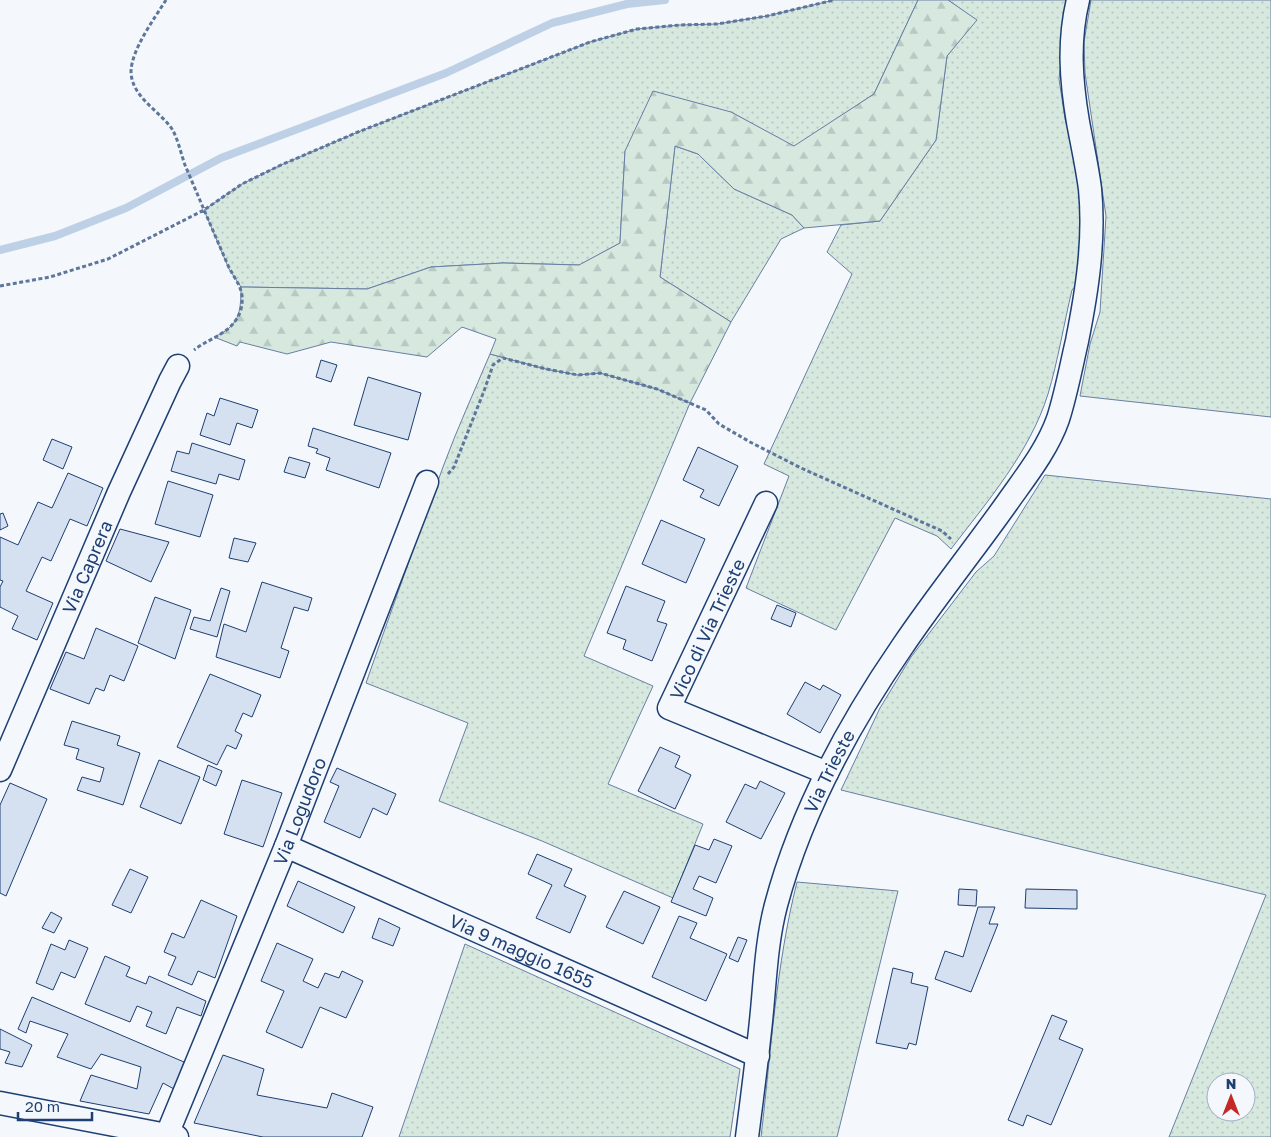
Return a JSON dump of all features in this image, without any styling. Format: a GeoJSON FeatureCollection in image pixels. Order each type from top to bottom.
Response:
{"type":"FeatureCollection","features":[{"type":"Feature","properties":{"kind":"street","name":"Via Trieste"},"geometry":{"type":"LineString","coordinates":[[747,1137],[758,1056],[766,963],[775,908],[788,866],[827,774],[854,723],[902,646],[1038,459],[1057,421],[1069,378],[1088,274],[1092,235],[1090,188],[1072,78],[1071,47],[1074,16],[1078,0]]}},
{"type":"Feature","properties":{"kind":"street","name":"Via Caprera"},"geometry":{"type":"LineString","coordinates":[[0,770],[119,492],[178,366]]}},
{"type":"Feature","properties":{"kind":"street","name":"Via Logudoro"},"geometry":{"type":"LineString","coordinates":[[170,1136],[286,846],[427,482]]}},
{"type":"Feature","properties":{"kind":"street","name":"Vico di Via Trieste"},"geometry":{"type":"LineString","coordinates":[[766,503],[669,708],[827,774]]}},
{"type":"Feature","properties":{"kind":"street","name":"Via 9 maggio 1655"},"geometry":{"type":"LineString","coordinates":[[286,846],[758,1056]]}},
{"type":"Feature","properties":{"kind":"street"},"geometry":{"type":"LineString","coordinates":[[0,1103],[170,1136]]}},
{"type":"Feature","properties":{"kind":"path"},"geometry":{"type":"LineString","coordinates":[[166,0],[134,57],[131,72],[136,88],[146,102],[172,130],[204,210],[230,269],[241,287],[241,307],[232,327],[204,342],[189,353],[178,366]]}},
{"type":"Feature","properties":{"kind":"path"},"geometry":{"type":"LineString","coordinates":[[0,286],[50,277],[108,259],[204,210],[242,184],[281,165],[358,132],[590,42],[637,29],[717,24],[767,16],[834,0]]}},
{"type":"Feature","properties":{"kind":"path"},"geometry":{"type":"LineString","coordinates":[[427,482],[443,479],[454,467],[493,365],[502,358],[546,369],[578,374],[600,373],[658,389],[706,410],[719,424],[801,468],[942,531],[969,556]]}},
{"type":"Feature","properties":{"kind":"green space"},"geometry":{"type":"Polygon","coordinates":[[[834,0],[918,0],[874,94],[794,147],[731,112],[625,151],[620,243],[580,265],[503,263],[431,267],[367,289],[241,287],[229,269],[204,210],[242,184],[281,165],[358,132],[590,42],[637,29],[717,24],[767,16],[834,0]]]}},
{"type":"Feature","properties":{"kind":"green space"},"geometry":{"type":"Polygon","coordinates":[[[918,0],[948,0],[977,20],[947,56],[936,140],[880,221],[804,228],[792,215],[734,189],[698,154],[675,146],[660,277],[731,322],[690,403],[657,389],[600,373],[578,375],[546,369],[490,354],[496,339],[462,327],[427,357],[331,342],[287,354],[240,342],[237,346],[214,337],[229,328],[237,318],[241,287],[367,289],[431,267],[503,263],[579,265],[620,243],[625,151],[653,91],[731,112],[794,146],[874,94],[918,0]]]}},
{"type":"Feature","properties":{"kind":"green space"},"geometry":{"type":"Polygon","coordinates":[[[948,0],[1068,0],[1059,79],[1065,119],[1084,200],[1079,282],[1072,290],[1052,381],[1040,415],[1019,456],[993,495],[951,549],[937,536],[895,518],[836,630],[746,588],[789,476],[764,464],[852,274],[827,252],[841,225],[880,221],[936,140],[947,56],[976,20],[948,0]]]}},
{"type":"Feature","properties":{"kind":"green space"},"geometry":{"type":"Polygon","coordinates":[[[1091,0],[1271,0],[1271,417],[1080,396],[1090,344],[1100,312],[1106,216],[1085,73],[1084,42],[1091,0]]]}},
{"type":"Feature","properties":{"kind":"green space"},"geometry":{"type":"Polygon","coordinates":[[[675,146],[698,154],[734,189],[792,215],[804,228],[781,239],[731,322],[660,277],[675,146]]]}},
{"type":"Feature","properties":{"kind":"green space"},"geometry":{"type":"Polygon","coordinates":[[[490,354],[546,369],[578,375],[600,373],[657,389],[690,403],[584,656],[653,686],[608,784],[703,824],[673,898],[542,841],[439,801],[468,723],[366,683],[443,467],[490,354]]]}},
{"type":"Feature","properties":{"kind":"green space"},"geometry":{"type":"Polygon","coordinates":[[[1045,475],[1271,499],[1271,1137],[1169,1137],[1266,895],[841,790],[880,708],[911,657],[976,572],[994,556],[1045,475]]]}},
{"type":"Feature","properties":{"kind":"green space"},"geometry":{"type":"Polygon","coordinates":[[[797,882],[898,891],[837,1137],[761,1137],[779,977],[797,882]]]}},
{"type":"Feature","properties":{"kind":"green space"},"geometry":{"type":"Polygon","coordinates":[[[465,944],[740,1069],[730,1137],[399,1137],[465,944]]]}},
{"type":"Feature","properties":{"kind":"building"},"geometry":{"type":"Polygon","coordinates":[[[321,360],[337,365],[331,382],[316,377],[321,360]]]}},
{"type":"Feature","properties":{"kind":"building"},"geometry":{"type":"Polygon","coordinates":[[[368,377],[421,393],[408,440],[354,425],[368,377]]]}},
{"type":"Feature","properties":{"kind":"building"},"geometry":{"type":"Polygon","coordinates":[[[220,398],[258,410],[252,428],[237,423],[230,445],[200,435],[207,413],[214,416],[220,398]]]}},
{"type":"Feature","properties":{"kind":"building"},"geometry":{"type":"Polygon","coordinates":[[[313,428],[391,453],[379,488],[326,470],[330,458],[316,453],[318,449],[308,446],[313,428]]]}},
{"type":"Feature","properties":{"kind":"building"},"geometry":{"type":"Polygon","coordinates":[[[52,439],[72,447],[63,469],[43,460],[52,439]]]}},
{"type":"Feature","properties":{"kind":"building"},"geometry":{"type":"Polygon","coordinates":[[[192,443],[245,460],[239,480],[219,474],[216,484],[171,471],[177,451],[189,454],[192,443]]]}},
{"type":"Feature","properties":{"kind":"building"},"geometry":{"type":"Polygon","coordinates":[[[698,447],[738,466],[719,506],[700,497],[704,490],[683,480],[698,447]]]}},
{"type":"Feature","properties":{"kind":"building"},"geometry":{"type":"Polygon","coordinates":[[[289,457],[310,463],[305,478],[284,472],[289,457]]]}},
{"type":"Feature","properties":{"kind":"building"},"geometry":{"type":"Polygon","coordinates":[[[68,473],[103,488],[87,526],[70,519],[51,561],[42,557],[26,591],[53,603],[37,640],[12,629],[18,616],[0,607],[0,587],[3,581],[0,580],[0,537],[18,545],[38,502],[52,508],[68,473]]]}},
{"type":"Feature","properties":{"kind":"building"},"geometry":{"type":"Polygon","coordinates":[[[168,481],[213,495],[200,537],[155,524],[168,481]]]}},
{"type":"Feature","properties":{"kind":"building"},"geometry":{"type":"Polygon","coordinates":[[[3,513],[8,526],[0,530],[0,514],[3,513]]]}},
{"type":"Feature","properties":{"kind":"building"},"geometry":{"type":"Polygon","coordinates":[[[661,520],[705,539],[686,583],[642,564],[661,520]]]}},
{"type":"Feature","properties":{"kind":"building"},"geometry":{"type":"Polygon","coordinates":[[[120,529],[169,542],[151,582],[106,561],[120,529]]]}},
{"type":"Feature","properties":{"kind":"building"},"geometry":{"type":"Polygon","coordinates":[[[234,538],[256,543],[248,562],[229,558],[234,538]]]}},
{"type":"Feature","properties":{"kind":"building"},"geometry":{"type":"Polygon","coordinates":[[[262,582],[312,598],[308,611],[294,607],[281,648],[289,651],[280,678],[216,657],[224,624],[246,632],[262,582]]]}},
{"type":"Feature","properties":{"kind":"building"},"geometry":{"type":"Polygon","coordinates":[[[626,586],[665,601],[657,621],[667,624],[652,661],[623,649],[626,640],[607,633],[626,586]]]}},
{"type":"Feature","properties":{"kind":"building"},"geometry":{"type":"Polygon","coordinates":[[[221,588],[230,591],[217,637],[190,629],[194,617],[210,621],[221,588]]]}},
{"type":"Feature","properties":{"kind":"building"},"geometry":{"type":"Polygon","coordinates":[[[155,597],[191,610],[175,659],[138,643],[155,597]]]}},
{"type":"Feature","properties":{"kind":"building"},"geometry":{"type":"Polygon","coordinates":[[[777,605],[796,613],[791,627],[771,619],[777,605]]]}},
{"type":"Feature","properties":{"kind":"building"},"geometry":{"type":"Polygon","coordinates":[[[96,628],[138,646],[124,681],[110,675],[104,691],[96,688],[89,704],[50,689],[66,652],[84,659],[96,628]]]}},
{"type":"Feature","properties":{"kind":"building"},"geometry":{"type":"Polygon","coordinates":[[[210,674],[261,695],[252,717],[243,713],[235,731],[242,735],[236,749],[227,745],[217,765],[177,747],[210,674]]]}},
{"type":"Feature","properties":{"kind":"building"},"geometry":{"type":"Polygon","coordinates":[[[805,682],[820,690],[823,685],[841,695],[820,733],[787,714],[805,682]]]}},
{"type":"Feature","properties":{"kind":"building"},"geometry":{"type":"Polygon","coordinates":[[[72,721],[120,736],[117,745],[140,753],[123,805],[77,790],[82,777],[100,782],[104,768],[76,759],[79,749],[64,745],[72,721]]]}},
{"type":"Feature","properties":{"kind":"building"},"geometry":{"type":"Polygon","coordinates":[[[660,747],[680,756],[675,767],[691,775],[675,809],[638,791],[660,747]]]}},
{"type":"Feature","properties":{"kind":"building"},"geometry":{"type":"Polygon","coordinates":[[[159,760],[200,777],[181,824],[140,807],[159,760]]]}},
{"type":"Feature","properties":{"kind":"building"},"geometry":{"type":"Polygon","coordinates":[[[208,765],[222,771],[216,786],[203,780],[208,765]]]}},
{"type":"Feature","properties":{"kind":"building"},"geometry":{"type":"Polygon","coordinates":[[[337,768],[396,794],[387,815],[373,808],[360,838],[324,822],[339,786],[330,782],[337,768]]]}},
{"type":"Feature","properties":{"kind":"building"},"geometry":{"type":"Polygon","coordinates":[[[242,780],[282,793],[263,847],[224,834],[242,780]]]}},
{"type":"Feature","properties":{"kind":"building"},"geometry":{"type":"Polygon","coordinates":[[[760,781],[785,793],[761,839],[726,822],[745,784],[756,789],[760,781]]]}},
{"type":"Feature","properties":{"kind":"building"},"geometry":{"type":"Polygon","coordinates":[[[10,783],[47,799],[6,896],[0,893],[0,805],[10,783]]]}},
{"type":"Feature","properties":{"kind":"building"},"geometry":{"type":"Polygon","coordinates":[[[714,839],[732,846],[716,883],[699,876],[693,889],[713,898],[706,916],[671,902],[695,845],[709,850],[714,839]]]}},
{"type":"Feature","properties":{"kind":"building"},"geometry":{"type":"Polygon","coordinates":[[[537,854],[572,869],[564,886],[586,896],[570,933],[536,918],[552,885],[528,874],[537,854]]]}},
{"type":"Feature","properties":{"kind":"building"},"geometry":{"type":"Polygon","coordinates":[[[130,869],[148,877],[131,913],[112,905],[130,869]]]}},
{"type":"Feature","properties":{"kind":"building"},"geometry":{"type":"Polygon","coordinates":[[[298,881],[355,907],[343,933],[287,906],[298,881]]]}},
{"type":"Feature","properties":{"kind":"building"},"geometry":{"type":"Polygon","coordinates":[[[959,889],[977,890],[976,906],[958,905],[959,889]]]}},
{"type":"Feature","properties":{"kind":"building"},"geometry":{"type":"Polygon","coordinates":[[[1026,889],[1077,890],[1077,909],[1025,908],[1026,889]]]}},
{"type":"Feature","properties":{"kind":"building"},"geometry":{"type":"Polygon","coordinates":[[[624,891],[660,907],[643,944],[606,927],[624,891]]]}},
{"type":"Feature","properties":{"kind":"building"},"geometry":{"type":"Polygon","coordinates":[[[201,900],[237,916],[215,978],[198,971],[192,985],[168,975],[176,957],[164,952],[172,933],[184,938],[201,900]]]}},
{"type":"Feature","properties":{"kind":"building"},"geometry":{"type":"Polygon","coordinates":[[[978,907],[995,907],[989,924],[998,924],[971,992],[935,979],[945,951],[963,957],[978,907]]]}},
{"type":"Feature","properties":{"kind":"building"},"geometry":{"type":"Polygon","coordinates":[[[51,912],[62,918],[54,933],[42,928],[51,912]]]}},
{"type":"Feature","properties":{"kind":"building"},"geometry":{"type":"Polygon","coordinates":[[[679,916],[697,923],[690,938],[727,954],[706,1001],[652,977],[679,916]]]}},
{"type":"Feature","properties":{"kind":"building"},"geometry":{"type":"Polygon","coordinates":[[[379,918],[400,928],[393,946],[372,938],[379,918]]]}},
{"type":"Feature","properties":{"kind":"building"},"geometry":{"type":"Polygon","coordinates":[[[738,937],[747,940],[738,962],[729,958],[738,937]]]}},
{"type":"Feature","properties":{"kind":"building"},"geometry":{"type":"Polygon","coordinates":[[[69,940],[88,948],[75,978],[61,972],[53,990],[36,983],[51,944],[65,950],[69,940]]]}},
{"type":"Feature","properties":{"kind":"building"},"geometry":{"type":"Polygon","coordinates":[[[277,943],[313,959],[303,981],[318,988],[325,973],[339,978],[342,971],[363,981],[346,1018],[320,1007],[302,1048],[266,1032],[284,991],[261,981],[277,943]]]}},
{"type":"Feature","properties":{"kind":"building"},"geometry":{"type":"Polygon","coordinates":[[[105,956],[130,967],[126,976],[146,984],[149,976],[206,1001],[201,1016],[177,1007],[166,1034],[146,1026],[152,1012],[137,1006],[130,1022],[85,1004],[105,956]]]}},
{"type":"Feature","properties":{"kind":"building"},"geometry":{"type":"Polygon","coordinates":[[[893,968],[913,973],[911,983],[928,987],[916,1045],[909,1043],[907,1049],[876,1043],[893,968]]]}},
{"type":"Feature","properties":{"kind":"building"},"geometry":{"type":"Polygon","coordinates":[[[32,997],[184,1062],[174,1089],[163,1083],[149,1114],[80,1101],[91,1075],[137,1089],[141,1067],[101,1054],[91,1069],[57,1057],[68,1034],[30,1021],[26,1033],[18,1029],[32,997]]]}},
{"type":"Feature","properties":{"kind":"building"},"geometry":{"type":"Polygon","coordinates":[[[1052,1015],[1067,1021],[1059,1039],[1083,1049],[1051,1125],[1027,1115],[1023,1126],[1008,1120],[1052,1015]]]}},
{"type":"Feature","properties":{"kind":"building"},"geometry":{"type":"Polygon","coordinates":[[[0,1029],[32,1045],[22,1067],[5,1063],[10,1052],[0,1049],[0,1029]]]}},
{"type":"Feature","properties":{"kind":"building"},"geometry":{"type":"Polygon","coordinates":[[[223,1055],[264,1069],[257,1095],[327,1108],[332,1093],[373,1107],[362,1137],[263,1137],[194,1123],[223,1055]]]}},
{"type":"Feature","properties":{"kind":"waterway"},"geometry":{"type":"LineString","coordinates":[[0,250],[55,236],[126,208],[221,158],[446,73],[552,23],[627,4],[665,0]]}}]}
